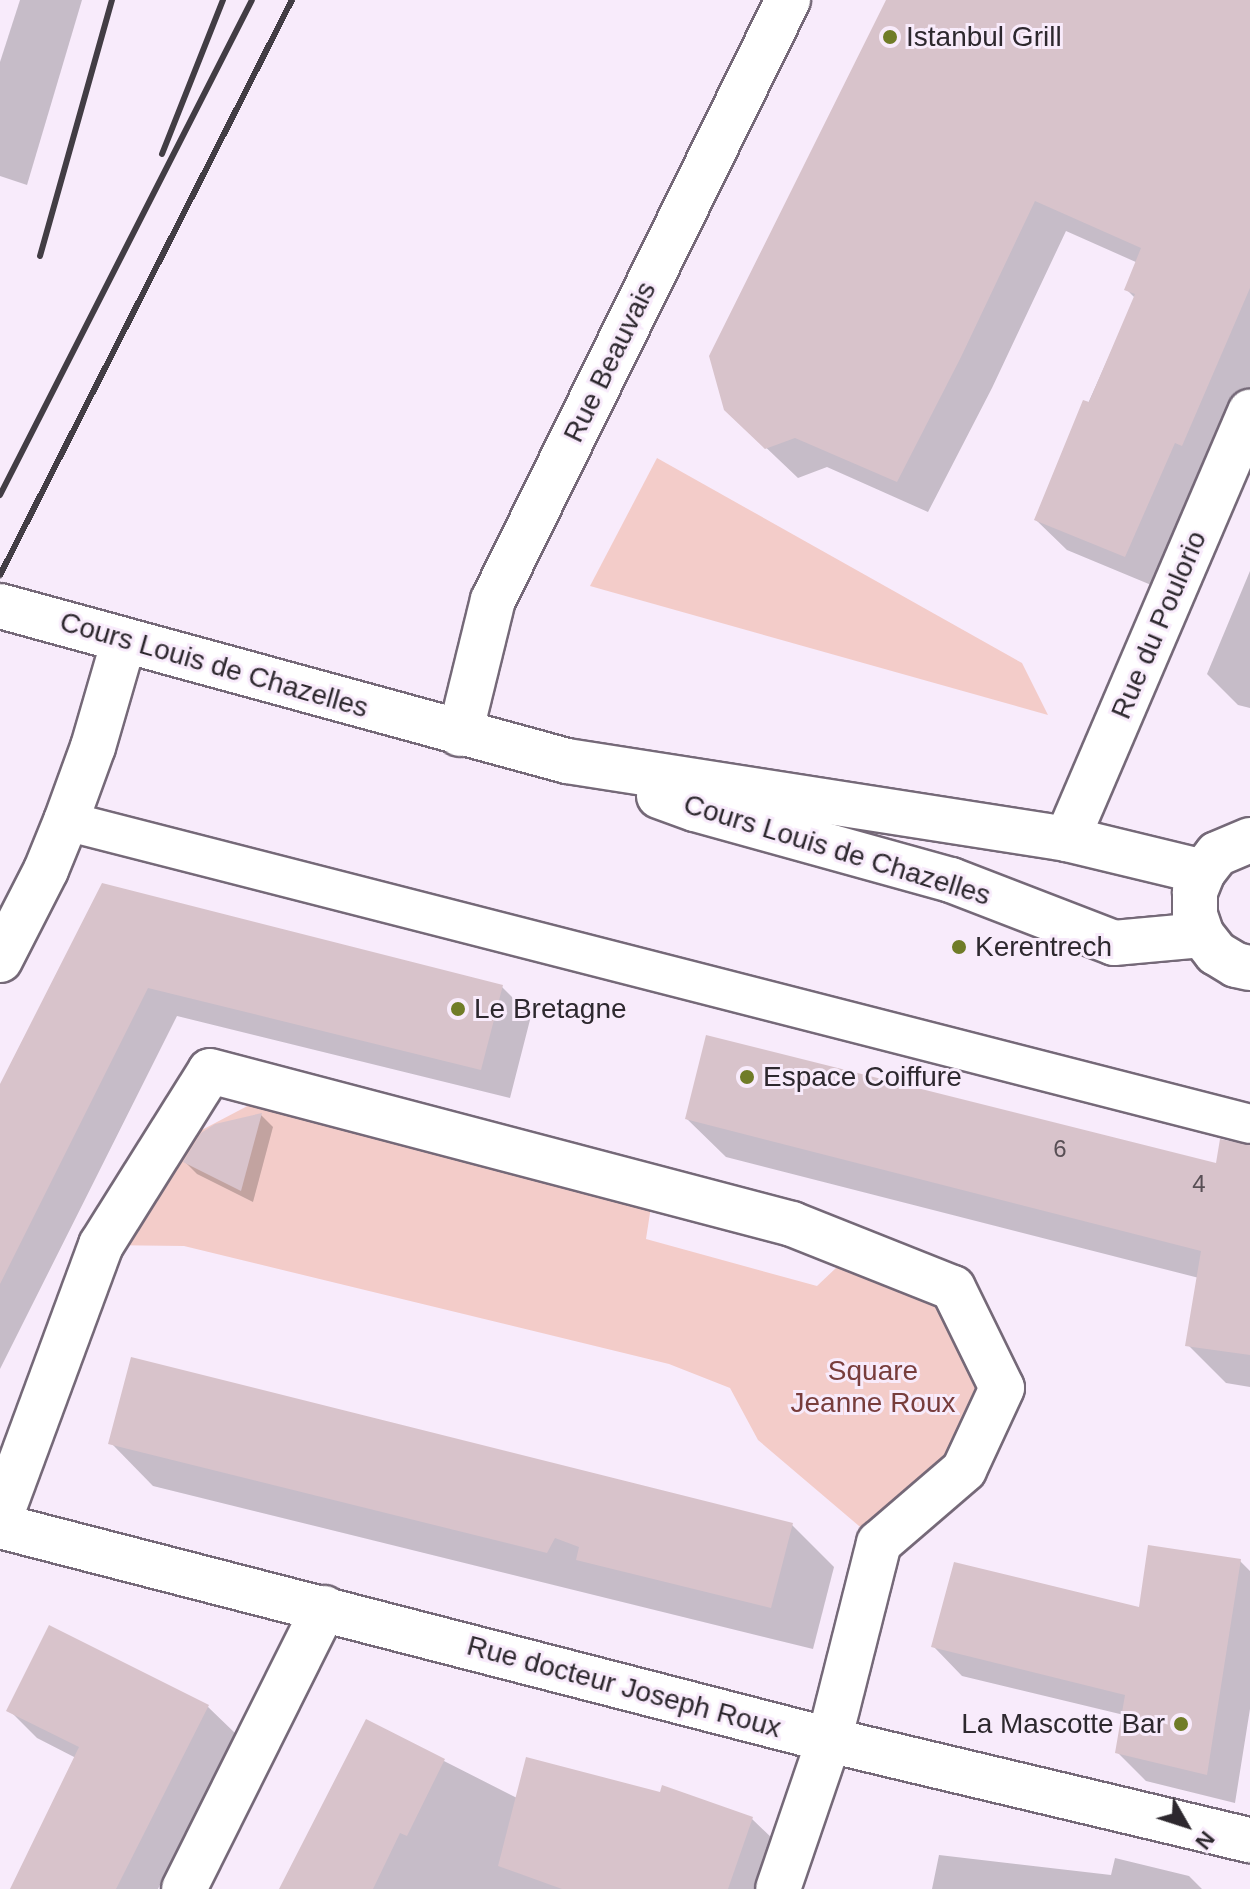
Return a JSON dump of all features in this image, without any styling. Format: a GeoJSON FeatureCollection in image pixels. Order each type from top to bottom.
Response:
{"type":"FeatureCollection","features":[{"type":"Feature","properties":{"kind":"street","name":"Rue Beauvais"},"geometry":{"type":"LineString","coordinates":[[460,734],[493,600],[788,0]]}},
{"type":"Feature","properties":{"kind":"street","name":"Rue du Poulorio"},"geometry":{"type":"LineString","coordinates":[[1067,839],[1250,411]]}},
{"type":"Feature","properties":{"kind":"street","name":"Cours Louis de Chazelles"},"geometry":{"type":"LineString","coordinates":[[0,606],[567,761],[1067,839],[1203,872]]}},
{"type":"Feature","properties":{"kind":"street"},"geometry":{"type":"LineString","coordinates":[[0,960],[46,870],[66,821],[93,747],[124,640]]}},
{"type":"Feature","properties":{"kind":"street","name":"Cours Louis de Chazelles"},"geometry":{"type":"LineString","coordinates":[[567,761],[695,809],[951,880],[1114,943],[1202,935]]}},
{"type":"Feature","properties":{"kind":"street"},"geometry":{"type":"LineString","coordinates":[[1250,840],[1217,854],[1203,872],[1195,903],[1202,935],[1216,953],[1236,965],[1250,968]]}},
{"type":"Feature","properties":{"kind":"street"},"geometry":{"type":"LineString","coordinates":[[0,1518],[101,1245],[210,1071],[792,1224],[953,1288],[1002,1388],[964,1470],[879,1543],[829,1740],[778,1889]]}},
{"type":"Feature","properties":{"kind":"street","name":"Rue docteur Joseph Roux"},"geometry":{"type":"LineString","coordinates":[[0,1526],[829,1740],[1250,1840]]}},
{"type":"Feature","properties":{"kind":"street"},"geometry":{"type":"LineString","coordinates":[[184,1889],[324,1608]]}},
{"type":"Feature","properties":{"kind":"lane"},"geometry":{"type":"LineString","coordinates":[[66,821],[1250,1124]]}},
{"type":"Feature","properties":{"kind":"green space"},"geometry":{"type":"Polygon","coordinates":[[[657,458],[1022,663],[1048,715],[590,586],[657,458]]]}},
{"type":"Feature","properties":{"kind":"green space","name":"Square Jeanne Roux"},"geometry":{"type":"Polygon","coordinates":[[[280,1089],[654,1187],[646,1239],[817,1286],[856,1249],[953,1288],[1002,1388],[879,1543],[758,1440],[730,1388],[669,1364],[184,1246],[101,1245],[158,1153],[280,1089]]]}},
{"type":"Feature","properties":{"kind":"building"},"geometry":{"type":"Polygon","coordinates":[[[886,0],[1250,0],[1250,288],[1182,446],[1175,443],[1125,557],[1034,520],[1083,400],[1089,402],[1135,294],[1124,290],[1141,248],[1035,201],[897,482],[795,438],[765,449],[724,410],[709,356],[886,0]]]}},
{"type":"Feature","properties":{"kind":"building"},"geometry":{"type":"Polygon","coordinates":[[[102,883],[503,985],[481,1070],[148,988],[0,1284],[0,1084],[102,883]]]}},
{"type":"Feature","properties":{"kind":"building"},"geometry":{"type":"Polygon","coordinates":[[[706,1035],[1216,1163],[1220,1139],[1250,1145],[1250,1355],[1185,1346],[1201,1251],[685,1119],[706,1035]]]}},
{"type":"Feature","properties":{"kind":"building"},"geometry":{"type":"Polygon","coordinates":[[[262,1113],[241,1191],[183,1162],[201,1133],[215,1124],[262,1113]]]}},
{"type":"Feature","properties":{"kind":"building"},"geometry":{"type":"Polygon","coordinates":[[[131,1357],[793,1523],[771,1608],[576,1560],[579,1547],[555,1538],[547,1553],[108,1444],[131,1357]]]}},
{"type":"Feature","properties":{"kind":"building"},"geometry":{"type":"Polygon","coordinates":[[[1148,1545],[1241,1559],[1207,1775],[1115,1753],[1125,1695],[931,1647],[954,1562],[1139,1607],[1148,1545]]]}},
{"type":"Feature","properties":{"kind":"building"},"geometry":{"type":"Polygon","coordinates":[[[49,1625],[209,1705],[116,1889],[10,1889],[79,1747],[6,1711],[49,1625]]]}},
{"type":"Feature","properties":{"kind":"building"},"geometry":{"type":"Polygon","coordinates":[[[366,1719],[445,1759],[407,1836],[400,1833],[373,1889],[279,1889],[366,1719]]]}},
{"type":"Feature","properties":{"kind":"building"},"geometry":{"type":"Polygon","coordinates":[[[526,1757],[660,1792],[662,1785],[753,1817],[728,1889],[562,1889],[498,1866],[526,1757]]]}},
{"type":"Feature","properties":{"kind":"railway"},"geometry":{"type":"LineString","coordinates":[[40,256],[112,0]]}},
{"type":"Feature","properties":{"kind":"railway"},"geometry":{"type":"LineString","coordinates":[[162,154],[223,0]]}},
{"type":"Feature","properties":{"kind":"railway"},"geometry":{"type":"LineString","coordinates":[[0,495],[252,0]]}},
{"type":"Feature","properties":{"kind":"railway"},"geometry":{"type":"LineString","coordinates":[[0,575],[292,0]]}},
{"type":"Feature","properties":{"kind":"place","name":"Istanbul Grill"},"geometry":{"type":"Point","coordinates":[890,37]}},
{"type":"Feature","properties":{"kind":"place","name":"Kerentrech"},"geometry":{"type":"Point","coordinates":[959,947]}},
{"type":"Feature","properties":{"kind":"place","name":"Le Bretagne"},"geometry":{"type":"Point","coordinates":[458,1009]}},
{"type":"Feature","properties":{"kind":"place","name":"Espace Coiffure"},"geometry":{"type":"Point","coordinates":[747,1077]}},
{"type":"Feature","properties":{"kind":"place","name":"La Mascotte Bar"},"geometry":{"type":"Point","coordinates":[1181,1724]}}]}
